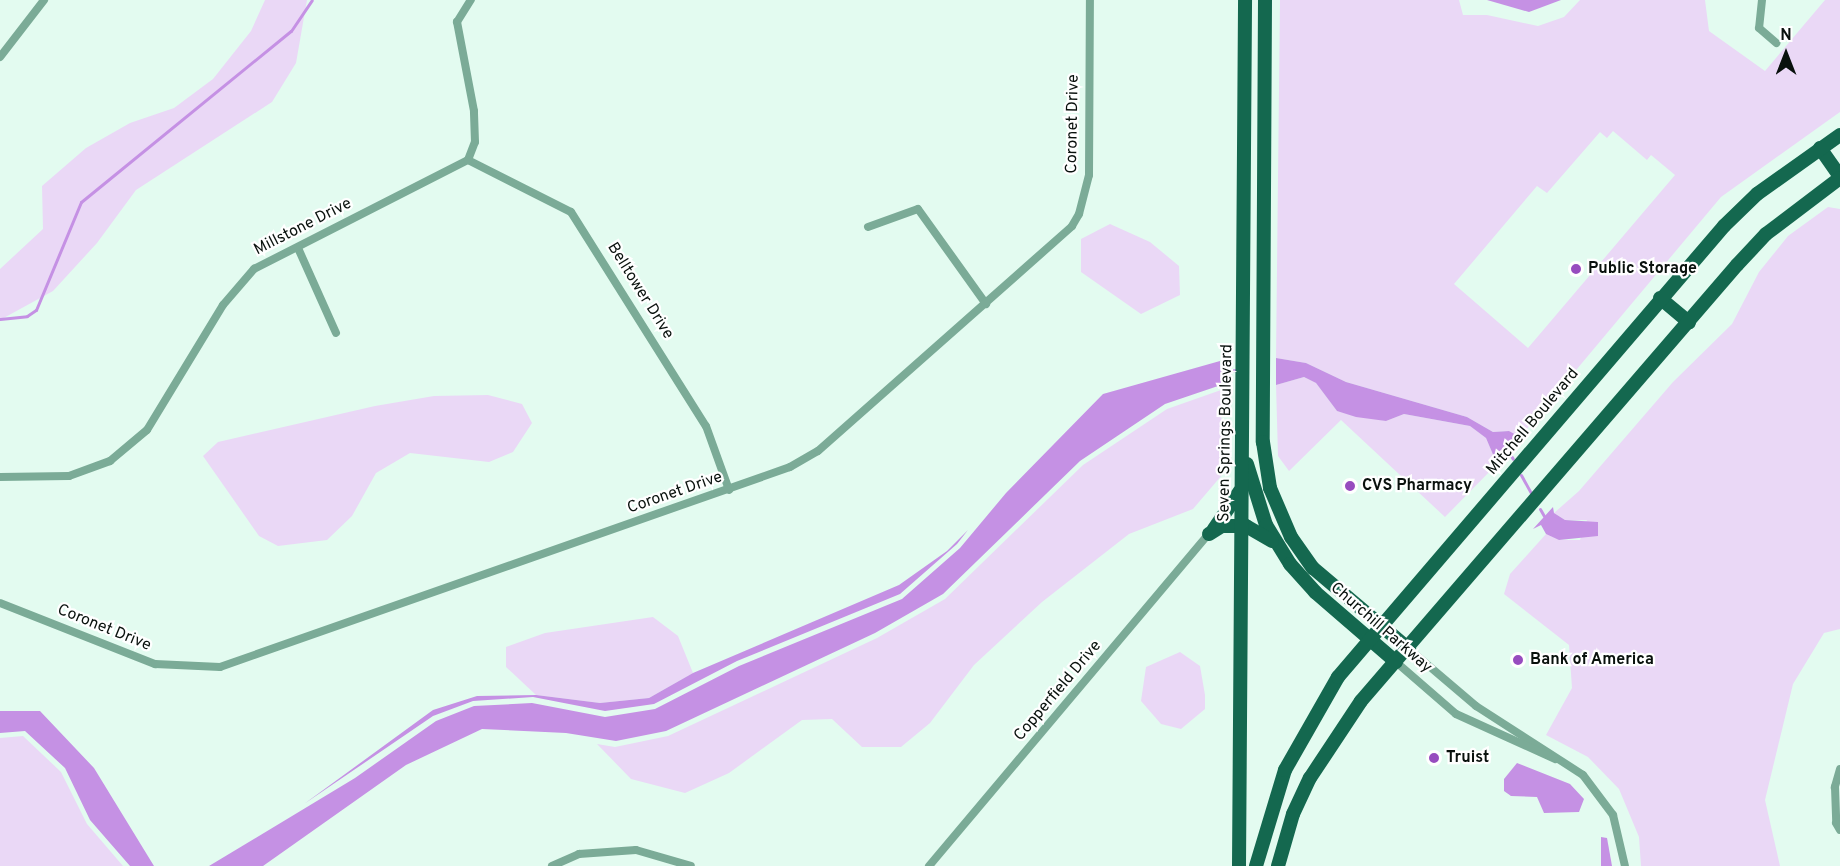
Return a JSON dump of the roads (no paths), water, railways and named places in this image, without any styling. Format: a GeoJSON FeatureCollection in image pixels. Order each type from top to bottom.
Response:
{"type":"FeatureCollection","features":[{"type":"Feature","properties":{"kind":"main road","name":"Seven Springs Boulevard"},"geometry":{"type":"LineString","coordinates":[[1239,866],[1241,489],[1244,444],[1245,0]]}},
{"type":"Feature","properties":{"kind":"main road"},"geometry":{"type":"LineString","coordinates":[[1265,0],[1263,405],[1269,488],[1291,537],[1321,575],[1381,626]]}},
{"type":"Feature","properties":{"kind":"main road","name":"Mitchell Boulevard"},"geometry":{"type":"LineString","coordinates":[[1256,866],[1273,802],[1295,749],[1333,686],[1368,641],[1660,298],[1757,194],[1840,135]]}},
{"type":"Feature","properties":{"kind":"main road"},"geometry":{"type":"LineString","coordinates":[[1278,866],[1293,814],[1310,778],[1350,717],[1766,234],[1840,178],[1820,148]]}},
{"type":"Feature","properties":{"kind":"main road"},"geometry":{"type":"LineString","coordinates":[[1660,298],[1689,322]]}},
{"type":"Feature","properties":{"kind":"main road","name":"Churchill Parkway"},"geometry":{"type":"LineString","coordinates":[[1244,444],[1259,507],[1278,546],[1309,585],[1368,641],[1396,662]]}},
{"type":"Feature","properties":{"kind":"main road"},"geometry":{"type":"LineString","coordinates":[[1209,534],[1241,489]]}},
{"type":"Feature","properties":{"kind":"main road"},"geometry":{"type":"LineString","coordinates":[[1209,534],[1222,526],[1241,525],[1257,529],[1278,546]]}},
{"type":"Feature","properties":{"kind":"main road","name":"Churchill Parkway"},"geometry":{"type":"LineString","coordinates":[[1381,626],[1409,649]]}},
{"type":"Feature","properties":{"kind":"street"},"geometry":{"type":"LineString","coordinates":[[0,57],[44,0]]}},
{"type":"Feature","properties":{"kind":"street"},"geometry":{"type":"LineString","coordinates":[[468,160],[475,142],[474,111],[457,22],[471,0]]}},
{"type":"Feature","properties":{"kind":"street","name":"Coronet Drive"},"geometry":{"type":"LineString","coordinates":[[0,603],[155,664],[220,667],[729,490],[790,467],[818,452],[1065,234],[1079,214],[1089,175],[1090,0]]}},
{"type":"Feature","properties":{"kind":"street"},"geometry":{"type":"LineString","coordinates":[[1762,0],[1759,28],[1776,44]]}},
{"type":"Feature","properties":{"kind":"street","name":"Millstone Drive"},"geometry":{"type":"LineString","coordinates":[[0,477],[69,476],[110,461],[147,430],[223,305],[254,269],[468,160]]}},
{"type":"Feature","properties":{"kind":"street","name":"Belltower Drive"},"geometry":{"type":"LineString","coordinates":[[468,160],[571,212],[706,426],[729,490]]}},
{"type":"Feature","properties":{"kind":"street"},"geometry":{"type":"LineString","coordinates":[[868,227],[918,209],[986,304]]}},
{"type":"Feature","properties":{"kind":"street"},"geometry":{"type":"LineString","coordinates":[[298,248],[336,333]]}},
{"type":"Feature","properties":{"kind":"street","name":"Copperfield Drive"},"geometry":{"type":"LineString","coordinates":[[929,866],[1209,534]]}},
{"type":"Feature","properties":{"kind":"street","name":"Churchill Parkway"},"geometry":{"type":"LineString","coordinates":[[1409,649],[1476,706],[1572,765],[1600,793],[1613,815],[1625,866]]}},
{"type":"Feature","properties":{"kind":"street","name":"Churchill Parkway"},"geometry":{"type":"LineString","coordinates":[[1396,662],[1456,714],[1572,765]]}},
{"type":"Feature","properties":{"kind":"street"},"geometry":{"type":"LineString","coordinates":[[1840,769],[1835,788],[1836,823],[1840,830]]}},
{"type":"Feature","properties":{"kind":"street"},"geometry":{"type":"LineString","coordinates":[[552,866],[579,854],[636,850],[691,866]]}},
{"type":"Feature","properties":{"kind":"waterway"},"geometry":{"type":"LineString","coordinates":[[0,319],[27,316],[36,310],[81,202],[291,31],[312,0]]}},
{"type":"Feature","properties":{"kind":"waterway"},"geometry":{"type":"LineString","coordinates":[[1220,371],[1238,370]]}},
{"type":"Feature","properties":{"kind":"waterway"},"geometry":{"type":"LineString","coordinates":[[1508,451],[1513,459]]}},
{"type":"Feature","properties":{"kind":"waterway"},"geometry":{"type":"LineString","coordinates":[[1521,475],[1531,493]]}},
{"type":"Feature","properties":{"kind":"waterway"},"geometry":{"type":"LineString","coordinates":[[1540,509],[1544,516]]}},
{"type":"Feature","properties":{"kind":"place","name":"Public Storage"},"geometry":{"type":"Point","coordinates":[1576,269]}},
{"type":"Feature","properties":{"kind":"place","name":"CVS Pharmacy"},"geometry":{"type":"Point","coordinates":[1350,486]}},
{"type":"Feature","properties":{"kind":"place","name":"Bank of America"},"geometry":{"type":"Point","coordinates":[1518,660]}},
{"type":"Feature","properties":{"kind":"place","name":"Truist"},"geometry":{"type":"Point","coordinates":[1434,758]}}]}
